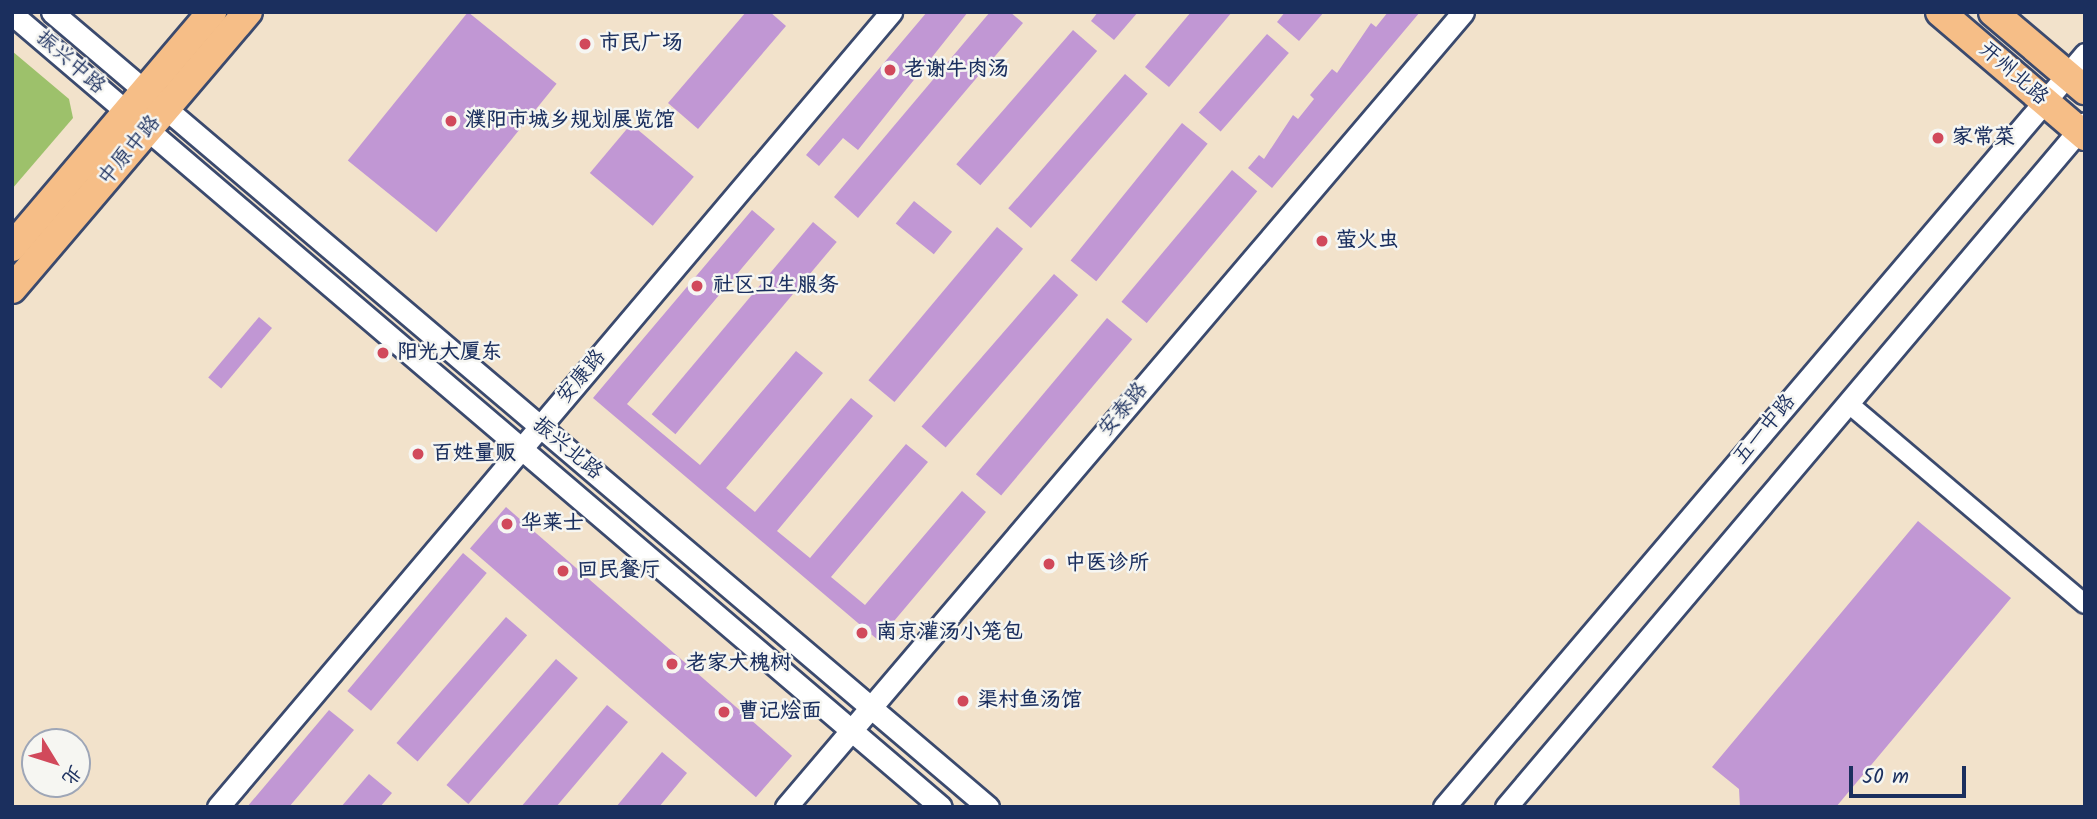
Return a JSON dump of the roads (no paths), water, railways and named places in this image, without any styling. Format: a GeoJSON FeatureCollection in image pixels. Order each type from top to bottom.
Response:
{"type":"FeatureCollection","features":[{"type":"Feature","properties":{"kind":"main road","name":"中原中路"},"geometry":{"type":"LineString","coordinates":[[156,100],[212,12]]}},
{"type":"Feature","properties":{"kind":"main road","name":"中原中路"},"geometry":{"type":"LineString","coordinates":[[12,247],[156,100],[248,12]]}},
{"type":"Feature","properties":{"kind":"main road","name":"开州北路"},"geometry":{"type":"LineString","coordinates":[[1940,12],[2083,130]]}},
{"type":"Feature","properties":{"kind":"main road","name":"开州北路"},"geometry":{"type":"LineString","coordinates":[[1993,12],[2079,73]]}},
{"type":"Feature","properties":{"kind":"main road","name":"中原中路"},"geometry":{"type":"LineString","coordinates":[[12,289],[137,121]]}},
{"type":"Feature","properties":{"kind":"street","name":"振兴中路"},"geometry":{"type":"LineString","coordinates":[[52,12],[156,100]]}},
{"type":"Feature","properties":{"kind":"street","name":"安康路"},"geometry":{"type":"LineString","coordinates":[[218,807],[891,12]]}},
{"type":"Feature","properties":{"kind":"street","name":"安泰路"},"geometry":{"type":"LineString","coordinates":[[786,807],[1463,12]]}},
{"type":"Feature","properties":{"kind":"street","name":"振兴中路"},"geometry":{"type":"LineString","coordinates":[[12,13],[137,121]]}},
{"type":"Feature","properties":{"kind":"street","name":"五一中路"},"geometry":{"type":"LineString","coordinates":[[1444,807],[2045,101],[2079,73]]}},
{"type":"Feature","properties":{"kind":"street","name":"振兴北路"},"geometry":{"type":"LineString","coordinates":[[156,100],[988,807]]}},
{"type":"Feature","properties":{"kind":"street","name":"振兴北路"},"geometry":{"type":"LineString","coordinates":[[137,121],[941,807]]}},
{"type":"Feature","properties":{"kind":"street"},"geometry":{"type":"LineString","coordinates":[[1506,807],[2083,130]]}},
{"type":"Feature","properties":{"kind":"street"},"geometry":{"type":"LineString","coordinates":[[1849,404],[2085,604]]}},
{"type":"Feature","properties":{"kind":"place","name":"市民广场"},"geometry":{"type":"Point","coordinates":[585,44]}},
{"type":"Feature","properties":{"kind":"place","name":"老谢牛肉汤"},"geometry":{"type":"Point","coordinates":[890,70]}},
{"type":"Feature","properties":{"kind":"place","name":"濮阳市城乡规划展览馆"},"geometry":{"type":"Point","coordinates":[451,121]}},
{"type":"Feature","properties":{"kind":"place","name":"家常菜"},"geometry":{"type":"Point","coordinates":[1938,138]}},
{"type":"Feature","properties":{"kind":"place","name":"萤火虫"},"geometry":{"type":"Point","coordinates":[1322,241]}},
{"type":"Feature","properties":{"kind":"place","name":"社区卫生服务"},"geometry":{"type":"Point","coordinates":[697,286]}},
{"type":"Feature","properties":{"kind":"place","name":"阳光大厦东"},"geometry":{"type":"Point","coordinates":[383,353]}},
{"type":"Feature","properties":{"kind":"place","name":"百姓量贩"},"geometry":{"type":"Point","coordinates":[418,454]}},
{"type":"Feature","properties":{"kind":"place","name":"华莱士"},"geometry":{"type":"Point","coordinates":[507,524]}},
{"type":"Feature","properties":{"kind":"place","name":"中医诊所"},"geometry":{"type":"Point","coordinates":[1049,564]}},
{"type":"Feature","properties":{"kind":"place","name":"回民餐厅"},"geometry":{"type":"Point","coordinates":[563,571]}},
{"type":"Feature","properties":{"kind":"place","name":"南京灌汤小笼包"},"geometry":{"type":"Point","coordinates":[862,633]}},
{"type":"Feature","properties":{"kind":"place","name":"老家大槐树"},"geometry":{"type":"Point","coordinates":[672,664]}},
{"type":"Feature","properties":{"kind":"place","name":"渠村鱼汤馆"},"geometry":{"type":"Point","coordinates":[963,701]}},
{"type":"Feature","properties":{"kind":"place","name":"曹记烩面"},"geometry":{"type":"Point","coordinates":[724,712]}}]}
